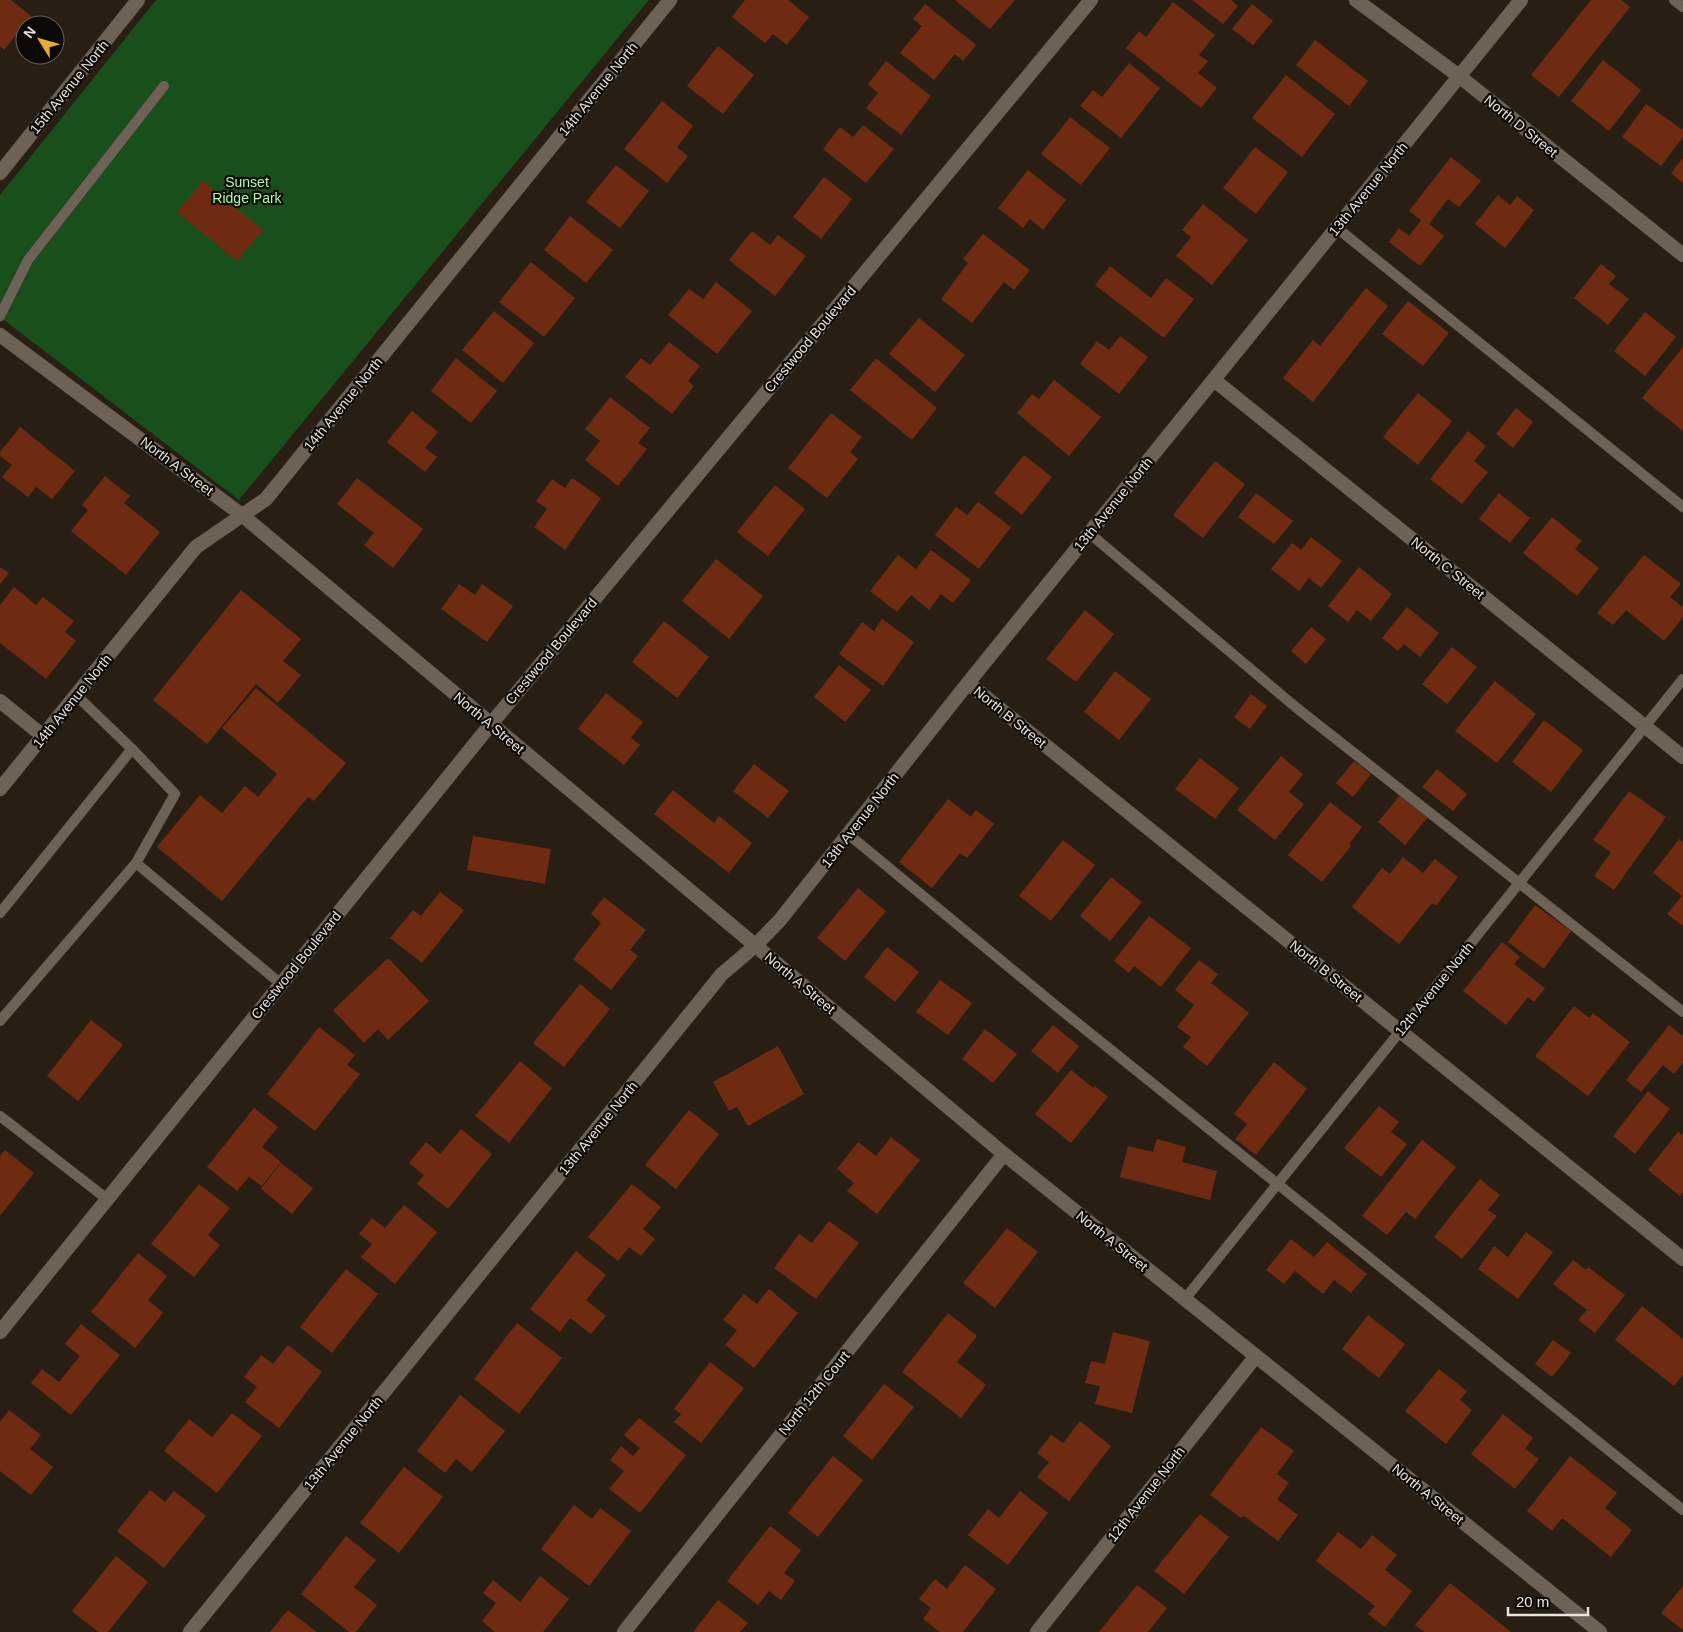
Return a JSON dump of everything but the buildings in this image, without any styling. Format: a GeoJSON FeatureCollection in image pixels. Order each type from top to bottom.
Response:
{"type":"FeatureCollection","features":[{"type":"Feature","properties":{"kind":"street","name":"15th Avenue North"},"geometry":{"type":"LineString","coordinates":[[0,173],[138,0]]}},
{"type":"Feature","properties":{"kind":"street","name":"14th Avenue North"},"geometry":{"type":"LineString","coordinates":[[0,789],[196,547],[266,499],[670,0]]}},
{"type":"Feature","properties":{"kind":"street","name":"Crestwood Boulevard"},"geometry":{"type":"LineString","coordinates":[[0,1332],[491,724],[1091,0]]}},
{"type":"Feature","properties":{"kind":"street","name":"North D Street"},"geometry":{"type":"LineString","coordinates":[[1356,0],[1460,76],[1683,255]]}},
{"type":"Feature","properties":{"kind":"street","name":"13th Avenue North"},"geometry":{"type":"LineString","coordinates":[[190,1632],[722,974],[755,946],[780,920],[968,683],[1521,0]]}},
{"type":"Feature","properties":{"kind":"street","name":"North A Street"},"geometry":{"type":"LineString","coordinates":[[0,335],[242,515],[1004,1154],[1600,1632]]}},
{"type":"Feature","properties":{"kind":"street","name":"North C Street"},"geometry":{"type":"LineString","coordinates":[[1214,380],[1683,757]]}},
{"type":"Feature","properties":{"kind":"street","name":"North B Street"},"geometry":{"type":"LineString","coordinates":[[968,683],[1683,1259]]}},
{"type":"Feature","properties":{"kind":"street"},"geometry":{"type":"LineString","coordinates":[[0,702],[43,736]]}},
{"type":"Feature","properties":{"kind":"street","name":"North 12th Court"},"geometry":{"type":"LineString","coordinates":[[624,1632],[1004,1154]]}},
{"type":"Feature","properties":{"kind":"street","name":"12th Avenue North"},"geometry":{"type":"LineString","coordinates":[[1036,1632],[1256,1356]]}},
{"type":"Feature","properties":{"kind":"lane"},"geometry":{"type":"LineString","coordinates":[[1674,0],[1683,7]]}},
{"type":"Feature","properties":{"kind":"lane"},"geometry":{"type":"LineString","coordinates":[[0,316],[28,260],[164,86]]}},
{"type":"Feature","properties":{"kind":"lane"},"geometry":{"type":"LineString","coordinates":[[1337,228],[1683,507]]}},
{"type":"Feature","properties":{"kind":"lane"},"geometry":{"type":"LineString","coordinates":[[1090,533],[1298,708],[1683,1012]]}},
{"type":"Feature","properties":{"kind":"lane","name":"12th Avenue North"},"geometry":{"type":"LineString","coordinates":[[1185,1299],[1683,679]]}},
{"type":"Feature","properties":{"kind":"lane"},"geometry":{"type":"LineString","coordinates":[[0,1021],[136,863],[175,794],[76,695]]}},
{"type":"Feature","properties":{"kind":"lane"},"geometry":{"type":"LineString","coordinates":[[0,913],[132,749]]}},
{"type":"Feature","properties":{"kind":"lane"},"geometry":{"type":"LineString","coordinates":[[848,834],[1055,1005],[1683,1510]]}},
{"type":"Feature","properties":{"kind":"lane"},"geometry":{"type":"LineString","coordinates":[[136,863],[281,984]]}},
{"type":"Feature","properties":{"kind":"lane"},"geometry":{"type":"LineString","coordinates":[[0,1116],[107,1199]]}},
{"type":"Feature","properties":{"kind":"green space","name":"Sunset Ridge Park"},"geometry":{"type":"Polygon","coordinates":[[[156,0],[649,0],[239,500],[0,317],[0,195],[156,0]]]}}]}
